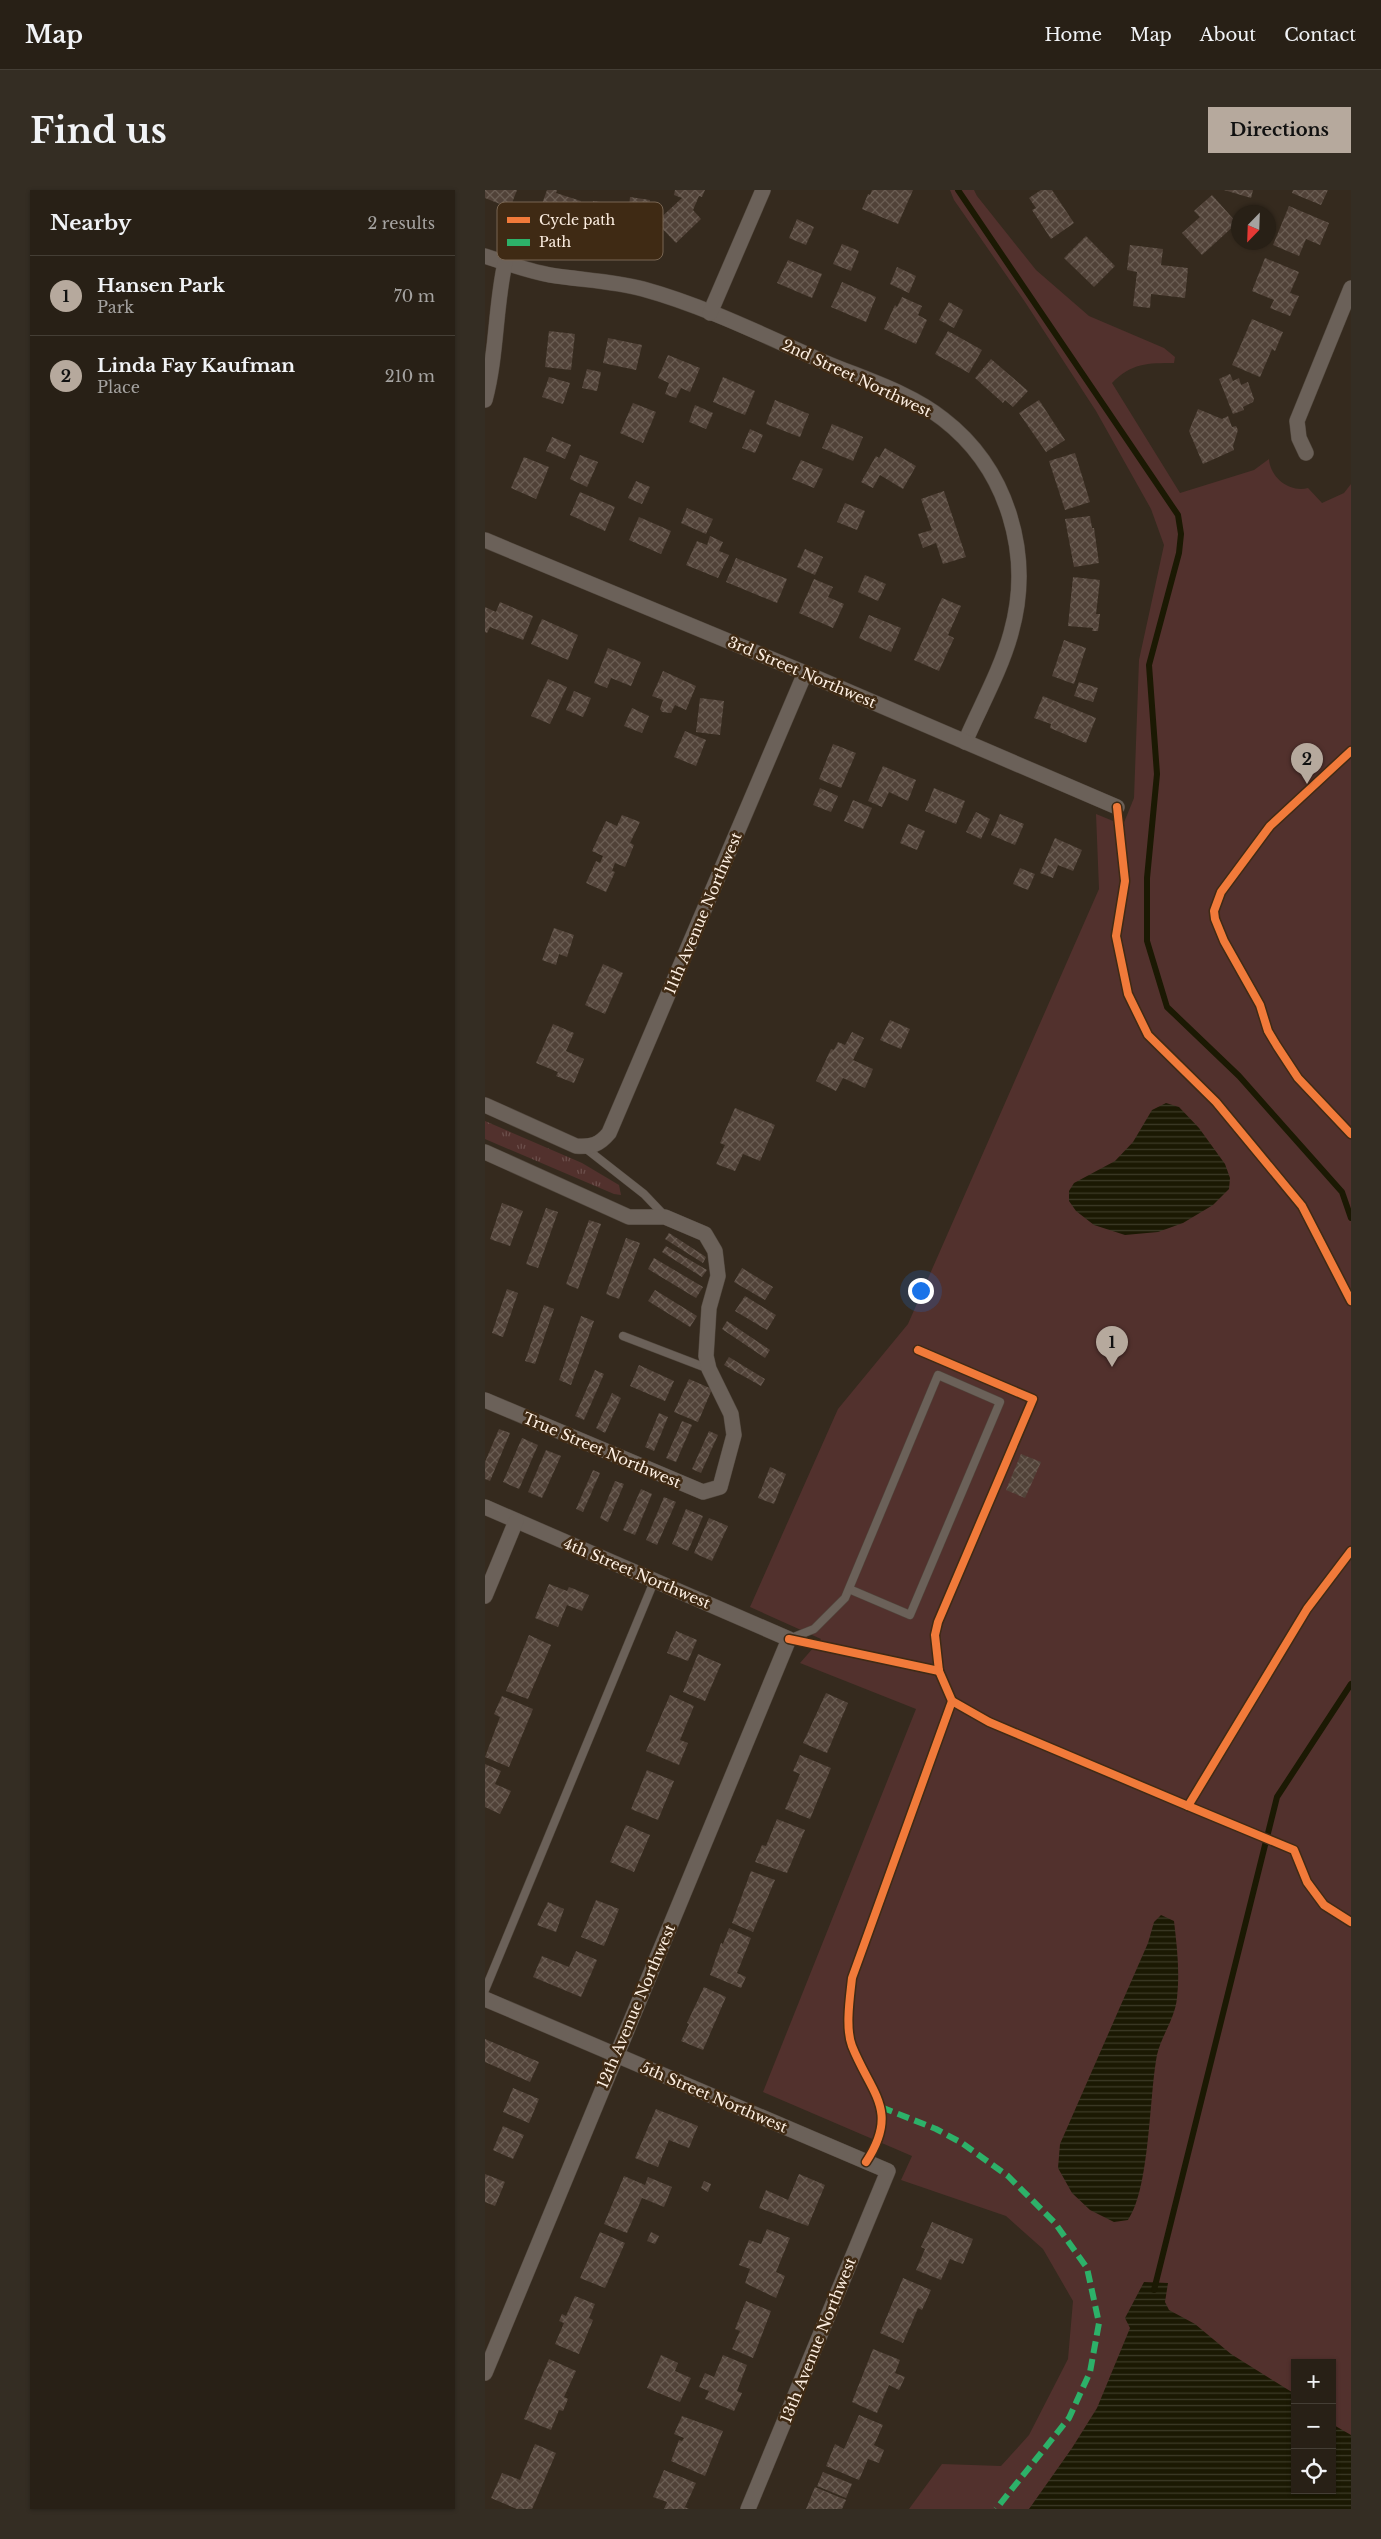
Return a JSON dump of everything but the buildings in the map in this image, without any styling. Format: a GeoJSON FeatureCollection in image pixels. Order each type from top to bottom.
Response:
{"type":"FeatureCollection","features":[{"type":"Feature","properties":{"kind":"street"},"geometry":{"type":"LineString","coordinates":[[710,313],[763,190]]}},
{"type":"Feature","properties":{"kind":"street","name":"2nd Street Northwest"},"geometry":{"type":"LineString","coordinates":[[485,256],[549,275],[641,289],[710,313],[897,393],[944,419],[965,440],[983,463],[1007,504],[1017,539],[1020,573],[1018,604],[1011,635],[965,742]]}},
{"type":"Feature","properties":{"kind":"street"},"geometry":{"type":"LineString","coordinates":[[485,400],[494,344],[499,289],[505,263]]}},
{"type":"Feature","properties":{"kind":"street"},"geometry":{"type":"LineString","coordinates":[[1306,453],[1299,438],[1297,421],[1351,288]]}},
{"type":"Feature","properties":{"kind":"street","name":"3rd Street Northwest"},"geometry":{"type":"LineString","coordinates":[[485,540],[805,673],[1117,807]]}},
{"type":"Feature","properties":{"kind":"street","name":"11th Avenue Northwest"},"geometry":{"type":"LineString","coordinates":[[588,1146],[599,1144],[609,1133],[805,673]]}},
{"type":"Feature","properties":{"kind":"street"},"geometry":{"type":"LineString","coordinates":[[485,1105],[576,1146],[588,1146]]}},
{"type":"Feature","properties":{"kind":"street"},"geometry":{"type":"LineString","coordinates":[[485,1152],[629,1217],[665,1217],[705,1234],[715,1251],[718,1276],[709,1308],[706,1356],[709,1369]]}},
{"type":"Feature","properties":{"kind":"street","name":"True Street Northwest"},"geometry":{"type":"LineString","coordinates":[[485,1400],[703,1492],[720,1487],[734,1436],[731,1414],[709,1369]]}},
{"type":"Feature","properties":{"kind":"street","name":"4th Street Northwest"},"geometry":{"type":"LineString","coordinates":[[485,1507],[655,1579],[789,1639]]}},
{"type":"Feature","properties":{"kind":"street"},"geometry":{"type":"LineString","coordinates":[[485,1596],[516,1520]]}},
{"type":"Feature","properties":{"kind":"street","name":"12th Avenue Northwest"},"geometry":{"type":"LineString","coordinates":[[485,2373],[789,1639]]}},
{"type":"Feature","properties":{"kind":"street","name":"5th Street Northwest"},"geometry":{"type":"LineString","coordinates":[[485,1999],[888,2171]]}},
{"type":"Feature","properties":{"kind":"street","name":"13th Avenue Northwest"},"geometry":{"type":"LineString","coordinates":[[748,2509],[888,2171]]}},
{"type":"Feature","properties":{"kind":"lane"},"geometry":{"type":"LineString","coordinates":[[588,1146],[644,1194],[665,1217]]}},
{"type":"Feature","properties":{"kind":"lane"},"geometry":{"type":"LineString","coordinates":[[623,1336],[709,1369]]}},
{"type":"Feature","properties":{"kind":"lane"},"geometry":{"type":"LineString","coordinates":[[789,1639],[814,1629],[845,1598],[938,1375],[1000,1402],[910,1615],[849,1589]]}},
{"type":"Feature","properties":{"kind":"lane"},"geometry":{"type":"LineString","coordinates":[[485,1990],[655,1579]]}},
{"type":"Feature","properties":{"kind":"green space"},"geometry":{"type":"Polygon","coordinates":[[[950,190],[974,190],[1036,270],[1089,316],[1164,348],[1175,357],[1174,363],[1156,363],[1133,368],[1119,376],[1112,383],[1180,493],[1254,470],[1269,459],[1273,472],[1282,482],[1294,488],[1308,488],[1322,503],[1344,493],[1351,484],[1351,2509],[909,2509],[942,2464],[1001,2466],[1029,2435],[1068,2359],[1073,2301],[1043,2249],[1006,2216],[901,2180],[912,2156],[763,2092],[916,1709],[800,1663],[821,1639],[750,1607],[838,1409],[908,1324],[1099,889],[1096,814],[1123,825],[1134,798],[1139,660],[1164,545],[1151,509],[1096,411],[1025,302],[954,200],[950,190]]]}},
{"type":"Feature","properties":{"kind":"green space"},"geometry":{"type":"Polygon","coordinates":[[[485,1121],[582,1163],[619,1185],[621,1195],[614,1194],[485,1139],[485,1121]]]}},
{"type":"Feature","properties":{"kind":"shaded area"},"geometry":{"type":"Polygon","coordinates":[[[1166,1103],[1179,1107],[1199,1128],[1225,1164],[1230,1178],[1229,1189],[1213,1205],[1183,1223],[1158,1232],[1125,1235],[1094,1225],[1076,1211],[1069,1201],[1069,1191],[1074,1183],[1115,1161],[1133,1142],[1152,1110],[1166,1103]]]}},
{"type":"Feature","properties":{"kind":"shaded area"},"geometry":{"type":"Polygon","coordinates":[[[1161,1915],[1174,1921],[1178,1969],[1176,2006],[1157,2055],[1141,2187],[1128,2220],[1114,2222],[1090,2210],[1072,2193],[1058,2168],[1060,2144],[1148,1943],[1154,1922],[1161,1915]]]}},
{"type":"Feature","properties":{"kind":"shaded area"},"geometry":{"type":"Polygon","coordinates":[[[1144,2282],[1168,2283],[1165,2302],[1169,2310],[1195,2324],[1231,2354],[1291,2392],[1291,2494],[1336,2494],[1336,2426],[1351,2435],[1351,2509],[1029,2509],[1072,2448],[1097,2408],[1130,2328],[1125,2318],[1144,2282]]]}},
{"type":"Feature","properties":{"kind":"waterway"},"geometry":{"type":"LineString","coordinates":[[958,190],[1178,515],[1181,534],[1179,553],[1149,665],[1157,774],[1147,878],[1147,941],[1167,1007],[1239,1076],[1342,1192],[1351,1218]]}},
{"type":"Feature","properties":{"kind":"waterway"},"geometry":{"type":"LineString","coordinates":[[1154,2290],[1277,1797],[1351,1684]]}},
{"type":"Feature","properties":{"kind":"marked path"},"geometry":{"type":"LineString","coordinates":[[881,2107],[936,2129],[962,2143],[1008,2176],[1055,2223],[1087,2268],[1099,2323],[1090,2372],[1069,2418],[996,2509]]}},
{"type":"Feature","properties":{"kind":"cycle path"},"geometry":{"type":"LineString","coordinates":[[1351,751],[1270,826],[1221,892],[1214,911],[1215,919],[1224,941],[1260,1005],[1268,1031],[1277,1046],[1298,1078],[1351,1134]]}},
{"type":"Feature","properties":{"kind":"cycle path"},"geometry":{"type":"LineString","coordinates":[[1117,807],[1125,881],[1116,936],[1128,994],[1148,1035],[1216,1102],[1302,1206],[1351,1301]]}},
{"type":"Feature","properties":{"kind":"cycle path"},"geometry":{"type":"LineString","coordinates":[[918,1350],[1033,1399],[938,1622],[935,1635],[939,1671],[952,1701],[989,1722],[1188,1806],[1307,1609],[1351,1551]]}},
{"type":"Feature","properties":{"kind":"cycle path"},"geometry":{"type":"LineString","coordinates":[[789,1639],[939,1671]]}},
{"type":"Feature","properties":{"kind":"cycle path"},"geometry":{"type":"LineString","coordinates":[[866,2162],[876,2144],[881,2129],[882,2115],[874,2090],[859,2063],[850,2039],[849,2012],[852,1978],[952,1701]]}},
{"type":"Feature","properties":{"kind":"cycle path"},"geometry":{"type":"LineString","coordinates":[[1188,1806],[1294,1850],[1307,1882],[1324,1905],[1351,1922]]}},
{"type":"Feature","properties":{"kind":"place","name":"Linda Fay Kaufman"},"geometry":{"type":"Point","coordinates":[1307,784]}},
{"type":"Feature","properties":{"kind":"place","name":"Hansen Park"},"geometry":{"type":"Point","coordinates":[1112,1367]}}]}
